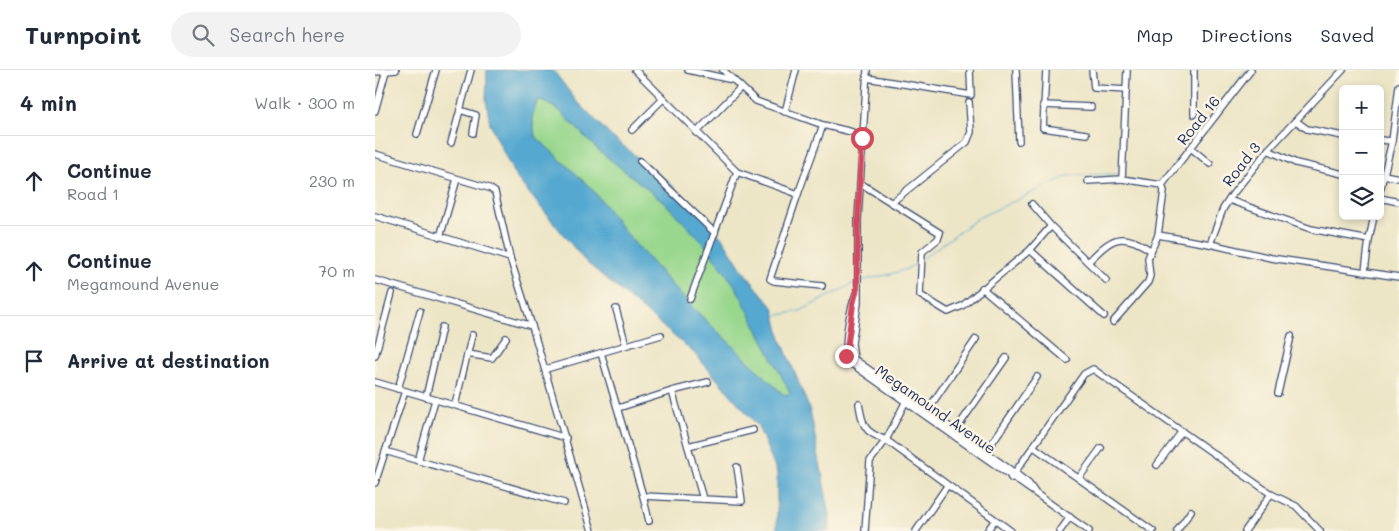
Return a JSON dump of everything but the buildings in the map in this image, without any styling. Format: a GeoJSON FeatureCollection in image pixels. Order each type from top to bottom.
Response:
{"type":"FeatureCollection","features":[{"type":"Feature","properties":{"kind":"street"},"geometry":{"type":"LineString","coordinates":[[375,72],[396,70]]}},
{"type":"Feature","properties":{"kind":"street"},"geometry":{"type":"LineString","coordinates":[[417,134],[436,70]]}},
{"type":"Feature","properties":{"kind":"street"},"geometry":{"type":"LineString","coordinates":[[451,143],[471,70]]}},
{"type":"Feature","properties":{"kind":"street"},"geometry":{"type":"LineString","coordinates":[[635,70],[737,172],[798,194]]}},
{"type":"Feature","properties":{"kind":"street"},"geometry":{"type":"LineString","coordinates":[[688,70],[733,80]]}},
{"type":"Feature","properties":{"kind":"street"},"geometry":{"type":"LineString","coordinates":[[723,70],[756,101],[823,125],[852,132],[862,138]]}},
{"type":"Feature","properties":{"kind":"street"},"geometry":{"type":"LineString","coordinates":[[785,112],[796,70]]}},
{"type":"Feature","properties":{"kind":"street"},"geometry":{"type":"LineString","coordinates":[[867,70],[860,183],[939,233],[938,239],[921,253],[920,295],[944,311],[957,309],[1030,250],[1051,226]]}},
{"type":"Feature","properties":{"kind":"street"},"geometry":{"type":"LineString","coordinates":[[867,78],[971,95],[970,70]]}},
{"type":"Feature","properties":{"kind":"street"},"geometry":{"type":"LineString","coordinates":[[1017,70],[1019,141]]}},
{"type":"Feature","properties":{"kind":"street"},"geometry":{"type":"LineString","coordinates":[[1046,70],[1043,128],[1087,134]]}},
{"type":"Feature","properties":{"kind":"street"},"geometry":{"type":"LineString","coordinates":[[1092,70],[1094,88],[1126,90]]}},
{"type":"Feature","properties":{"kind":"street"},"geometry":{"type":"LineString","coordinates":[[1122,179],[1127,70]]}},
{"type":"Feature","properties":{"kind":"street"},"geometry":{"type":"LineString","coordinates":[[1194,70],[1194,114]]}},
{"type":"Feature","properties":{"kind":"street","name":"Road 16"},"geometry":{"type":"LineString","coordinates":[[1162,184],[1251,70]]}},
{"type":"Feature","properties":{"kind":"street","name":"Road 3"},"geometry":{"type":"LineString","coordinates":[[1210,244],[1229,200],[1267,150],[1343,70]]}},
{"type":"Feature","properties":{"kind":"street"},"geometry":{"type":"LineString","coordinates":[[375,111],[386,71]]}},
{"type":"Feature","properties":{"kind":"street"},"geometry":{"type":"LineString","coordinates":[[1384,175],[1392,141],[1399,86]]}},
{"type":"Feature","properties":{"kind":"street"},"geometry":{"type":"LineString","coordinates":[[696,133],[741,87]]}},
{"type":"Feature","properties":{"kind":"street"},"geometry":{"type":"LineString","coordinates":[[632,130],[663,99]]}},
{"type":"Feature","properties":{"kind":"street"},"geometry":{"type":"LineString","coordinates":[[891,203],[967,142],[971,132],[969,102]]}},
{"type":"Feature","properties":{"kind":"street"},"geometry":{"type":"LineString","coordinates":[[1043,105],[1091,107]]}},
{"type":"Feature","properties":{"kind":"street"},"geometry":{"type":"LineString","coordinates":[[460,110],[475,115],[473,133]]}},
{"type":"Feature","properties":{"kind":"street"},"geometry":{"type":"LineString","coordinates":[[1296,121],[1307,129],[1339,135]]}},
{"type":"Feature","properties":{"kind":"street"},"geometry":{"type":"LineString","coordinates":[[852,132],[864,124]]}},
{"type":"Feature","properties":{"kind":"street"},"geometry":{"type":"LineString","coordinates":[[822,286],[770,279],[823,125]]}},
{"type":"Feature","properties":{"kind":"street"},"geometry":{"type":"LineString","coordinates":[[1384,140],[1392,141]]}},
{"type":"Feature","properties":{"kind":"street"},"geometry":{"type":"LineString","coordinates":[[1191,148],[1210,164]]}},
{"type":"Feature","properties":{"kind":"street"},"geometry":{"type":"LineString","coordinates":[[1267,150],[1296,163],[1339,173]]}},
{"type":"Feature","properties":{"kind":"street"},"geometry":{"type":"LineString","coordinates":[[375,154],[495,192],[510,258],[546,369],[592,531]]}},
{"type":"Feature","properties":{"kind":"street"},"geometry":{"type":"LineString","coordinates":[[640,161],[715,233]]}},
{"type":"Feature","properties":{"kind":"street"},"geometry":{"type":"LineString","coordinates":[[690,299],[737,172]]}},
{"type":"Feature","properties":{"kind":"street"},"geometry":{"type":"LineString","coordinates":[[1384,178],[1399,178]]}},
{"type":"Feature","properties":{"kind":"street"},"geometry":{"type":"LineString","coordinates":[[440,237],[457,179]]}},
{"type":"Feature","properties":{"kind":"street"},"geometry":{"type":"LineString","coordinates":[[1088,180],[1122,179],[1162,184],[1165,191],[1158,235],[1150,250],[1148,264],[1150,276],[1148,282],[1113,322]]}},
{"type":"Feature","properties":{"kind":"street","name":"Megamound Avenue"},"geometry":{"type":"LineString","coordinates":[[860,183],[858,275],[852,343],[854,359],[907,400],[1013,476],[1029,484],[1034,491],[1089,531]]}},
{"type":"Feature","properties":{"kind":"street"},"geometry":{"type":"LineString","coordinates":[[1384,199],[1399,202]]}},
{"type":"Feature","properties":{"kind":"street"},"geometry":{"type":"LineString","coordinates":[[1229,200],[1311,229],[1369,240]]}},
{"type":"Feature","properties":{"kind":"street"},"geometry":{"type":"LineString","coordinates":[[1032,204],[1051,226],[1106,280]]}},
{"type":"Feature","properties":{"kind":"street"},"geometry":{"type":"LineString","coordinates":[[375,216],[510,258]]}},
{"type":"Feature","properties":{"kind":"street"},"geometry":{"type":"LineString","coordinates":[[1365,271],[1373,220]]}},
{"type":"Feature","properties":{"kind":"street"},"geometry":{"type":"LineString","coordinates":[[1158,235],[1210,244],[1271,258],[1399,277]]}},
{"type":"Feature","properties":{"kind":"street"},"geometry":{"type":"LineString","coordinates":[[1088,262],[1108,242],[1116,238],[1139,243],[1150,250]]}},
{"type":"Feature","properties":{"kind":"street"},"geometry":{"type":"LineString","coordinates":[[1030,250],[1104,316]]}},
{"type":"Feature","properties":{"kind":"street"},"geometry":{"type":"LineString","coordinates":[[375,280],[533,326]]}},
{"type":"Feature","properties":{"kind":"street"},"geometry":{"type":"LineString","coordinates":[[982,288],[1067,360]]}},
{"type":"Feature","properties":{"kind":"street"},"geometry":{"type":"LineString","coordinates":[[375,356],[392,293]]}},
{"type":"Feature","properties":{"kind":"street"},"geometry":{"type":"LineString","coordinates":[[616,309],[626,345]]}},
{"type":"Feature","properties":{"kind":"street"},"geometry":{"type":"LineString","coordinates":[[398,389],[420,311]]}},
{"type":"Feature","properties":{"kind":"street"},"geometry":{"type":"LineString","coordinates":[[426,397],[442,327]]}},
{"type":"Feature","properties":{"kind":"street"},"geometry":{"type":"LineString","coordinates":[[455,406],[472,335]]}},
{"type":"Feature","properties":{"kind":"street"},"geometry":{"type":"LineString","coordinates":[[546,369],[661,335]]}},
{"type":"Feature","properties":{"kind":"street"},"geometry":{"type":"LineString","coordinates":[[1277,393],[1291,336]]}},
{"type":"Feature","properties":{"kind":"street"},"geometry":{"type":"LineString","coordinates":[[467,354],[492,358],[507,338]]}},
{"type":"Feature","properties":{"kind":"street"},"geometry":{"type":"LineString","coordinates":[[927,411],[976,339]]}},
{"type":"Feature","properties":{"kind":"street"},"geometry":{"type":"LineString","coordinates":[[601,353],[649,521]]}},
{"type":"Feature","properties":{"kind":"street"},"geometry":{"type":"LineString","coordinates":[[955,432],[1006,358]]}},
{"type":"Feature","properties":{"kind":"street"},"geometry":{"type":"LineString","coordinates":[[1013,476],[1084,374],[1093,369],[1271,494],[1296,506],[1320,531]]}},
{"type":"Feature","properties":{"kind":"street"},"geometry":{"type":"LineString","coordinates":[[985,453],[1037,377]]}},
{"type":"Feature","properties":{"kind":"street"},"geometry":{"type":"LineString","coordinates":[[375,382],[566,438]]}},
{"type":"Feature","properties":{"kind":"street"},"geometry":{"type":"LineString","coordinates":[[618,408],[708,382]]}},
{"type":"Feature","properties":{"kind":"street"},"geometry":{"type":"LineString","coordinates":[[375,483],[405,391]]}},
{"type":"Feature","properties":{"kind":"street"},"geometry":{"type":"LineString","coordinates":[[673,392],[703,499]]}},
{"type":"Feature","properties":{"kind":"street"},"geometry":{"type":"LineString","coordinates":[[418,461],[435,400]]}},
{"type":"Feature","properties":{"kind":"street"},"geometry":{"type":"LineString","coordinates":[[865,531],[870,461],[885,440],[907,400]]}},
{"type":"Feature","properties":{"kind":"street","name":"Megamound Avenue"},"geometry":{"type":"LineString","coordinates":[[907,400],[927,411],[1013,476]]}},
{"type":"Feature","properties":{"kind":"street"},"geometry":{"type":"LineString","coordinates":[[859,404],[864,429],[885,440],[1011,531]]}},
{"type":"Feature","properties":{"kind":"street"},"geometry":{"type":"LineString","coordinates":[[688,446],[753,430]]}},
{"type":"Feature","properties":{"kind":"street"},"geometry":{"type":"LineString","coordinates":[[1157,465],[1182,431]]}},
{"type":"Feature","properties":{"kind":"street"},"geometry":{"type":"LineString","coordinates":[[1034,446],[1153,531]]}},
{"type":"Feature","properties":{"kind":"street"},"geometry":{"type":"LineString","coordinates":[[1079,478],[1101,448]]}},
{"type":"Feature","properties":{"kind":"street"},"geometry":{"type":"LineString","coordinates":[[385,451],[564,503]]}},
{"type":"Feature","properties":{"kind":"street"},"geometry":{"type":"LineString","coordinates":[[643,496],[742,501],[737,467]]}},
{"type":"Feature","properties":{"kind":"street"},"geometry":{"type":"LineString","coordinates":[[916,531],[947,486]]}},
{"type":"Feature","properties":{"kind":"street"},"geometry":{"type":"LineString","coordinates":[[1245,531],[1271,494]]}},
{"type":"Feature","properties":{"kind":"street"},"geometry":{"type":"LineString","coordinates":[[1177,531],[1191,512]]}},
{"type":"Feature","properties":{"kind":"street"},"geometry":{"type":"LineString","coordinates":[[1060,531],[1070,517]]}},
{"type":"Feature","properties":{"kind":"street"},"geometry":{"type":"LineString","coordinates":[[987,531],[995,520]]}},
{"type":"Feature","properties":{"kind":"green space"},"geometry":{"type":"Polygon","coordinates":[[[538,99],[559,110],[598,150],[664,202],[705,245],[736,287],[791,393],[784,396],[689,304],[629,237],[592,189],[535,136],[532,116],[538,99]]]}},
{"type":"Feature","properties":{"kind":"water"},"geometry":{"type":"Polygon","coordinates":[[[487,70],[553,70],[575,99],[611,136],[672,185],[723,239],[743,271],[773,307],[781,339],[810,410],[830,516],[829,531],[777,531],[777,473],[758,426],[694,353],[585,261],[515,176],[490,124],[486,99],[487,70]],[[538,99],[532,116],[535,136],[592,189],[629,237],[689,304],[784,395],[790,393],[736,287],[705,245],[664,202],[598,150],[559,110],[538,99]]]}},
{"type":"Feature","properties":{"kind":"waterway"},"geometry":{"type":"LineString","coordinates":[[1171,169],[1246,70]]}},
{"type":"Feature","properties":{"kind":"waterway"},"geometry":{"type":"LineString","coordinates":[[1161,180],[1168,172]]}},
{"type":"Feature","properties":{"kind":"waterway"},"geometry":{"type":"LineString","coordinates":[[923,258],[978,218],[1070,175],[1117,174]]}},
{"type":"Feature","properties":{"kind":"waterway"},"geometry":{"type":"LineString","coordinates":[[861,281],[905,270],[918,262]]}},
{"type":"Feature","properties":{"kind":"waterway"},"geometry":{"type":"LineString","coordinates":[[774,316],[800,311],[855,283]]}},
{"type":"Feature","properties":{"kind":"route"},"geometry":{"type":"LineString","coordinates":[[846,356],[845,349],[857,292],[862,138]]}}]}
